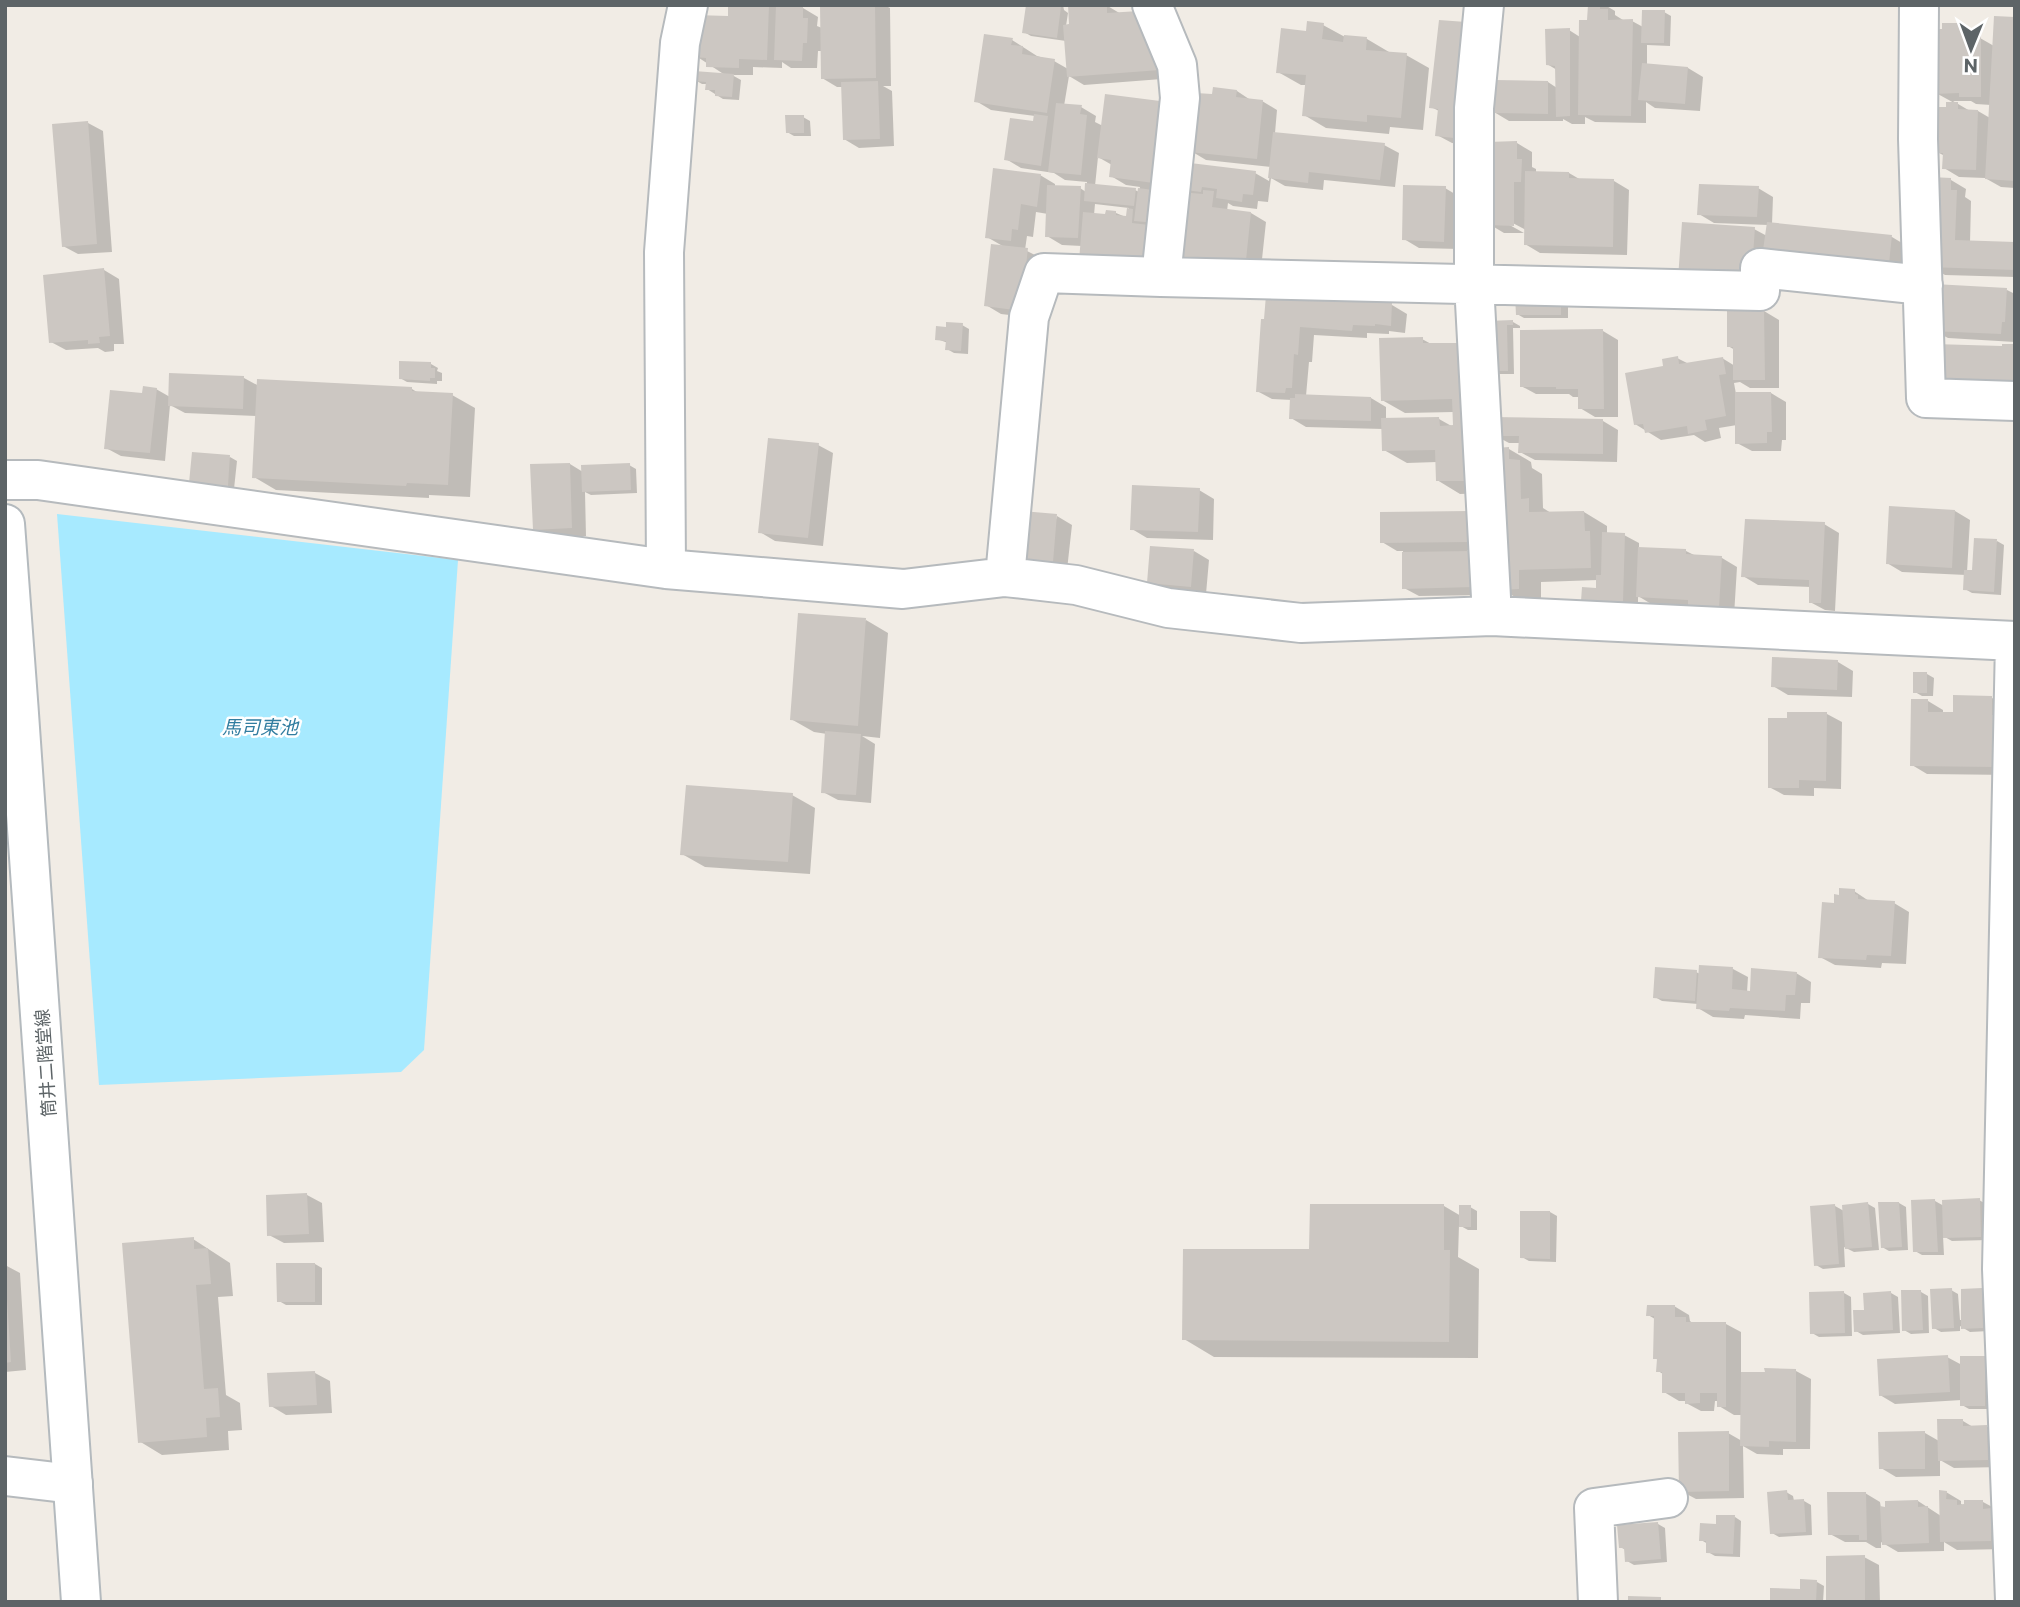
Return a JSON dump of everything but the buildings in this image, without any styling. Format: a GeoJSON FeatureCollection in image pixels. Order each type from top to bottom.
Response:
{"type":"FeatureCollection","features":[{"type":"Feature","properties":{"kind":"street"},"geometry":{"type":"LineString","coordinates":[[666,569],[664,252],[680,43],[688,5]]}},
{"type":"Feature","properties":{"kind":"street"},"geometry":{"type":"LineString","coordinates":[[1152,5],[1177,65],[1180,98],[1161,277]]}},
{"type":"Feature","properties":{"kind":"street"},"geometry":{"type":"LineString","coordinates":[[1484,5],[1474,108],[1474,284],[1492,616]]}},
{"type":"Feature","properties":{"kind":"street"},"geometry":{"type":"LineString","coordinates":[[1919,5],[1918,139],[1926,398],[2015,401]]}},
{"type":"Feature","properties":{"kind":"street"},"geometry":{"type":"LineString","coordinates":[[1005,577],[1029,317],[1044,273],[1760,291],[1760,268],[1923,285]]}},
{"type":"Feature","properties":{"kind":"street"},"geometry":{"type":"LineString","coordinates":[[5,480],[38,480],[666,569],[903,589],[1005,577],[1076,585],[1168,608],[1301,623],[1492,616],[2015,641],[2012,914],[2002,1269],[2015,1600]]}},
{"type":"Feature","properties":{"kind":"street","name":"筒井二階堂線"},"geometry":{"type":"LineString","coordinates":[[5,524],[43,1030],[81,1602]]}},
{"type":"Feature","properties":{"kind":"street"},"geometry":{"type":"LineString","coordinates":[[5,1476],[73,1484]]}},
{"type":"Feature","properties":{"kind":"street"},"geometry":{"type":"LineString","coordinates":[[1598,1602],[1594,1508],[1668,1498]]}},
{"type":"Feature","properties":{"kind":"water","name":"馬司東池"},"geometry":{"type":"Polygon","coordinates":[[[57,514],[458,560],[424,1050],[401,1072],[99,1085],[57,514]]]}}]}
